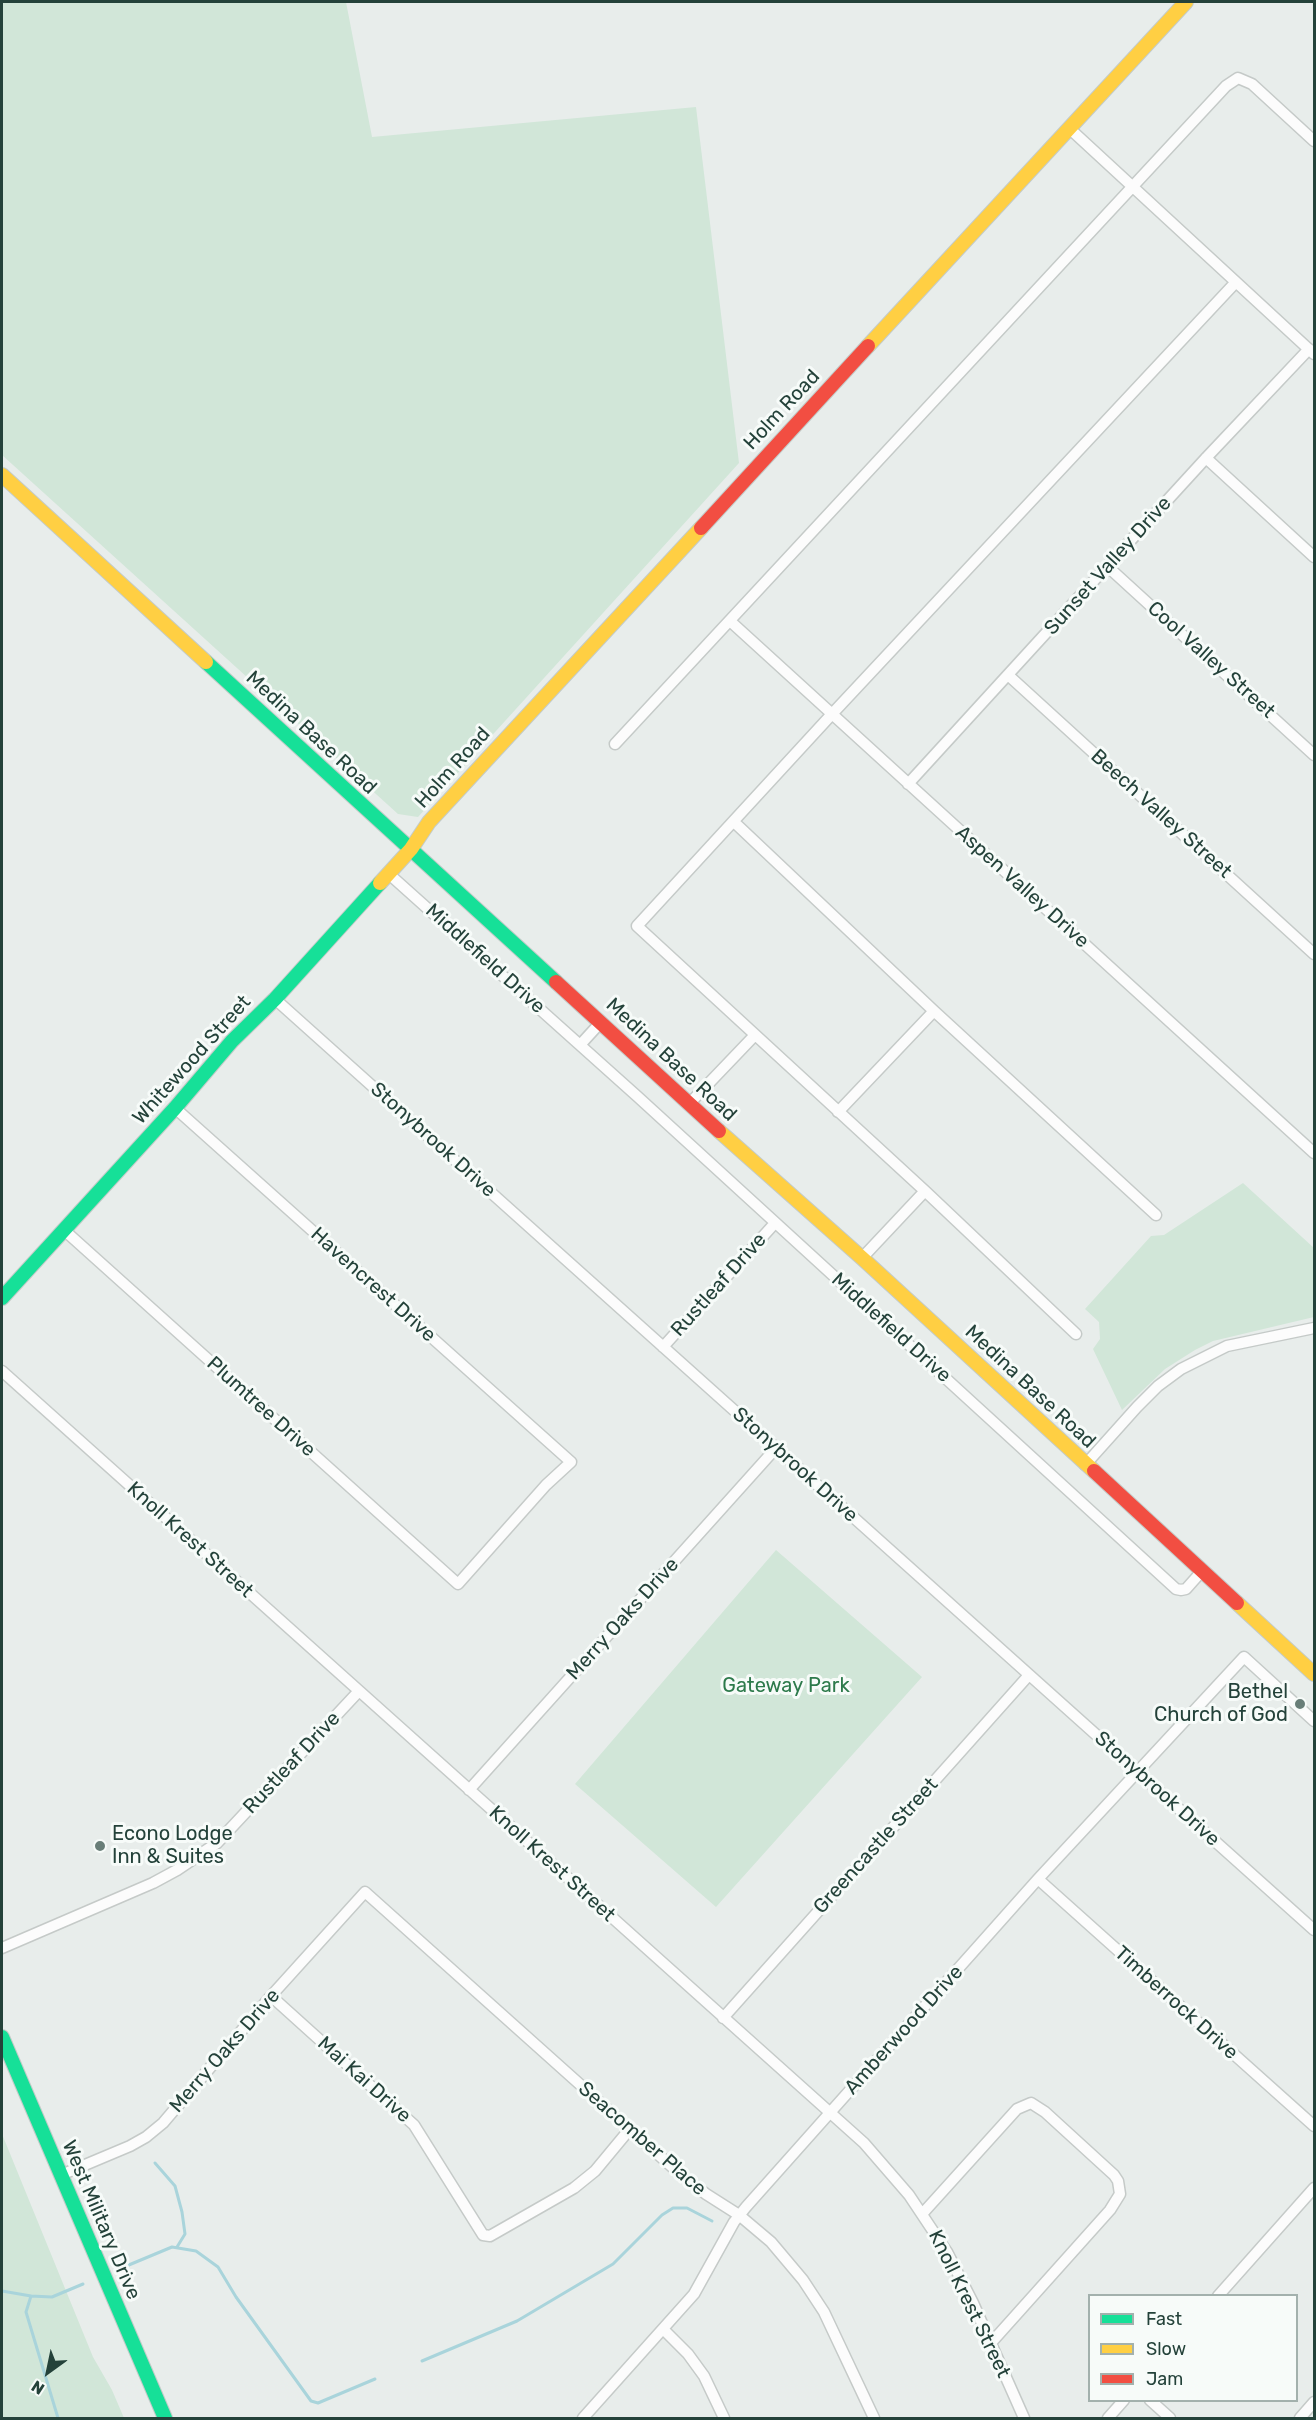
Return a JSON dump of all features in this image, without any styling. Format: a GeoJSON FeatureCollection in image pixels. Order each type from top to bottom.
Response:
{"type":"FeatureCollection","features":[{"type":"Feature","properties":{"kind":"street","name":"Holm Road"},"geometry":{"type":"LineString","coordinates":[[411,849],[429,822],[1186,2]]}},
{"type":"Feature","properties":{"kind":"street"},"geometry":{"type":"LineString","coordinates":[[615,744],[1226,86],[1238,78],[1252,84],[1314,141]]}},
{"type":"Feature","properties":{"kind":"street"},"geometry":{"type":"LineString","coordinates":[[1069,128],[1312,352]]}},
{"type":"Feature","properties":{"kind":"street"},"geometry":{"type":"LineString","coordinates":[[1076,1334],[925,1191],[637,926],[1236,282]]}},
{"type":"Feature","properties":{"kind":"street","name":"Sunset Valley Drive"},"geometry":{"type":"LineString","coordinates":[[908,784],[1206,458],[1312,352]]}},
{"type":"Feature","properties":{"kind":"street"},"geometry":{"type":"LineString","coordinates":[[1206,458],[1314,556]]}},
{"type":"Feature","properties":{"kind":"street","name":"Medina Base Road"},"geometry":{"type":"LineString","coordinates":[[2,475],[689,1104],[862,1258],[1314,1674]]}},
{"type":"Feature","properties":{"kind":"street","name":"Cool Valley Street"},"geometry":{"type":"LineString","coordinates":[[1107,566],[1314,755]]}},
{"type":"Feature","properties":{"kind":"street","name":"Aspen Valley Drive"},"geometry":{"type":"LineString","coordinates":[[730,621],[1314,1153]]}},
{"type":"Feature","properties":{"kind":"street","name":"Beech Valley Street"},"geometry":{"type":"LineString","coordinates":[[1008,675],[1314,954]]}},
{"type":"Feature","properties":{"kind":"street"},"geometry":{"type":"LineString","coordinates":[[734,822],[934,1011],[1156,1215]]}},
{"type":"Feature","properties":{"kind":"street","name":"Whitewood Street"},"geometry":{"type":"LineString","coordinates":[[2,1298],[176,1108],[232,1041],[275,999],[411,849]]}},
{"type":"Feature","properties":{"kind":"street","name":"Middlefield Drive"},"geometry":{"type":"LineString","coordinates":[[389,874],[580,1045],[1176,1589],[1186,1588],[1202,1571]]}},
{"type":"Feature","properties":{"kind":"street","name":"Stonybrook Drive"},"geometry":{"type":"LineString","coordinates":[[275,999],[1314,1930]]}},
{"type":"Feature","properties":{"kind":"street"},"geometry":{"type":"LineString","coordinates":[[838,1112],[934,1011]]}},
{"type":"Feature","properties":{"kind":"street"},"geometry":{"type":"LineString","coordinates":[[580,1045],[601,1022]]}},
{"type":"Feature","properties":{"kind":"street"},"geometry":{"type":"LineString","coordinates":[[689,1104],[755,1035]]}},
{"type":"Feature","properties":{"kind":"street","name":"Havencrest Drive"},"geometry":{"type":"LineString","coordinates":[[176,1108],[571,1462],[546,1485],[458,1584]]}},
{"type":"Feature","properties":{"kind":"street"},"geometry":{"type":"LineString","coordinates":[[862,1258],[925,1191]]}},
{"type":"Feature","properties":{"kind":"street","name":"Rustleaf Drive"},"geometry":{"type":"LineString","coordinates":[[663,1347],[775,1223]]}},
{"type":"Feature","properties":{"kind":"street","name":"Plumtree Drive"},"geometry":{"type":"LineString","coordinates":[[64,1230],[458,1584]]}},
{"type":"Feature","properties":{"kind":"street"},"geometry":{"type":"LineString","coordinates":[[1085,1465],[1137,1407],[1158,1386],[1181,1369],[1227,1346],[1314,1328]]}},
{"type":"Feature","properties":{"kind":"street","name":"Knoll Krest Street"},"geometry":{"type":"LineString","coordinates":[[2,1371],[830,2113],[886,2167],[923,2213],[947,2252],[973,2303],[1023,2418]]}},
{"type":"Feature","properties":{"kind":"street","name":"Merry Oaks Drive"},"geometry":{"type":"LineString","coordinates":[[469,1790],[776,1448]]}},
{"type":"Feature","properties":{"kind":"street","name":"Amberwood Drive"},"geometry":{"type":"LineString","coordinates":[[584,2418],[694,2294],[739,2215],[1038,1879],[1244,1657],[1314,1721]]}},
{"type":"Feature","properties":{"kind":"street","name":"Greencastle Street"},"geometry":{"type":"LineString","coordinates":[[723,2018],[1029,1675]]}},
{"type":"Feature","properties":{"kind":"street","name":"Rustleaf Drive"},"geometry":{"type":"LineString","coordinates":[[2,1948],[153,1883],[217,1843],[359,1691]]}},
{"type":"Feature","properties":{"kind":"street","name":"Timberrock Drive"},"geometry":{"type":"LineString","coordinates":[[1038,1879],[1314,2126]]}},
{"type":"Feature","properties":{"kind":"street","name":"Merry Oaks Drive"},"geometry":{"type":"LineString","coordinates":[[60,2175],[130,2146],[163,2123],[271,1996],[365,1892]]}},
{"type":"Feature","properties":{"kind":"street","name":"Seacomber Place"},"geometry":{"type":"LineString","coordinates":[[365,1892],[629,2130],[706,2194],[739,2215],[771,2242],[808,2288],[836,2333],[874,2418]]}},
{"type":"Feature","properties":{"kind":"street","name":"Mai Kai Drive"},"geometry":{"type":"LineString","coordinates":[[271,1996],[414,2124],[483,2235],[490,2236],[574,2188],[595,2171],[629,2130]]}},
{"type":"Feature","properties":{"kind":"street","name":"West Military Drive"},"geometry":{"type":"LineString","coordinates":[[2,2037],[165,2418]]}},
{"type":"Feature","properties":{"kind":"street"},"geometry":{"type":"LineString","coordinates":[[923,2213],[1017,2109],[1031,2103],[1045,2112],[1114,2175],[1121,2188],[1118,2201],[1110,2211],[990,2344]]}},
{"type":"Feature","properties":{"kind":"street"},"geometry":{"type":"LineString","coordinates":[[1219,2294],[1314,2188]]}},
{"type":"Feature","properties":{"kind":"street"},"geometry":{"type":"LineString","coordinates":[[664,2330],[704,2376],[724,2418]]}},
{"type":"Feature","properties":{"kind":"street"},"geometry":{"type":"LineString","coordinates":[[1108,2418],[1122,2402]]}},
{"type":"Feature","properties":{"kind":"street"},"geometry":{"type":"LineString","coordinates":[[1152,2402],[1170,2418]]}},
{"type":"Feature","properties":{"kind":"street"},"geometry":{"type":"LineString","coordinates":[[1300,2418],[1314,2402]]}},
{"type":"Feature","properties":{"kind":"green space"},"geometry":{"type":"Polygon","coordinates":[[[2,2],[346,2],[372,137],[696,107],[739,463],[418,817],[398,814],[2,455],[2,2]]]}},
{"type":"Feature","properties":{"kind":"green space"},"geometry":{"type":"Polygon","coordinates":[[[1243,1183],[1314,1248],[1314,1317],[1213,1341],[1165,1369],[1122,1410],[1093,1349],[1100,1339],[1099,1322],[1085,1309],[1151,1236],[1164,1235],[1243,1183]]]}},
{"type":"Feature","properties":{"kind":"green space","name":"Gateway Park"},"geometry":{"type":"Polygon","coordinates":[[[776,1550],[922,1677],[716,1907],[575,1784],[776,1550]]]}},
{"type":"Feature","properties":{"kind":"green space"},"geometry":{"type":"Polygon","coordinates":[[[2,2134],[93,2357],[112,2390],[124,2418],[2,2418],[2,2134]]]}},
{"type":"Feature","properties":{"kind":"waterway"},"geometry":{"type":"LineString","coordinates":[[155,2163],[175,2186],[182,2212],[185,2234],[177,2247]]}},
{"type":"Feature","properties":{"kind":"waterway"},"geometry":{"type":"LineString","coordinates":[[422,2361],[517,2321],[613,2264],[662,2215],[673,2208],[687,2208],[712,2221]]}},
{"type":"Feature","properties":{"kind":"waterway"},"geometry":{"type":"LineString","coordinates":[[124,2267],[172,2247],[196,2251],[218,2267],[236,2297],[311,2401],[318,2403],[375,2379]]}},
{"type":"Feature","properties":{"kind":"waterway"},"geometry":{"type":"LineString","coordinates":[[31,2296],[52,2297],[83,2284]]}},
{"type":"Feature","properties":{"kind":"waterway"},"geometry":{"type":"LineString","coordinates":[[2,2291],[31,2296],[26,2312],[58,2418]]}},
{"type":"Feature","properties":{"kind":"traffic: fast"},"geometry":{"type":"LineString","coordinates":[[206,662],[556,982]]}},
{"type":"Feature","properties":{"kind":"traffic: fast"},"geometry":{"type":"LineString","coordinates":[[2,1298],[175,1108],[232,1041],[275,999],[380,883]]}},
{"type":"Feature","properties":{"kind":"traffic: fast"},"geometry":{"type":"LineString","coordinates":[[2,2037],[165,2418]]}},
{"type":"Feature","properties":{"kind":"traffic: slow"},"geometry":{"type":"LineString","coordinates":[[868,346],[1186,2]]}},
{"type":"Feature","properties":{"kind":"traffic: slow"},"geometry":{"type":"LineString","coordinates":[[2,475],[206,662]]}},
{"type":"Feature","properties":{"kind":"traffic: slow"},"geometry":{"type":"LineString","coordinates":[[380,883],[411,849],[429,822],[701,528]]}},
{"type":"Feature","properties":{"kind":"traffic: slow"},"geometry":{"type":"LineString","coordinates":[[719,1131],[862,1258],[1094,1471]]}},
{"type":"Feature","properties":{"kind":"traffic: slow"},"geometry":{"type":"LineString","coordinates":[[1237,1603],[1314,1674]]}},
{"type":"Feature","properties":{"kind":"traffic: jam"},"geometry":{"type":"LineString","coordinates":[[701,528],[868,346]]}},
{"type":"Feature","properties":{"kind":"traffic: jam"},"geometry":{"type":"LineString","coordinates":[[556,982],[719,1131]]}},
{"type":"Feature","properties":{"kind":"traffic: jam"},"geometry":{"type":"LineString","coordinates":[[1094,1471],[1237,1603]]}},
{"type":"Feature","properties":{"kind":"place","name":"Bethel Church of God"},"geometry":{"type":"Point","coordinates":[1300,1704]}},
{"type":"Feature","properties":{"kind":"place","name":"Econo Lodge Inn & Suites"},"geometry":{"type":"Point","coordinates":[100,1846]}}]}
